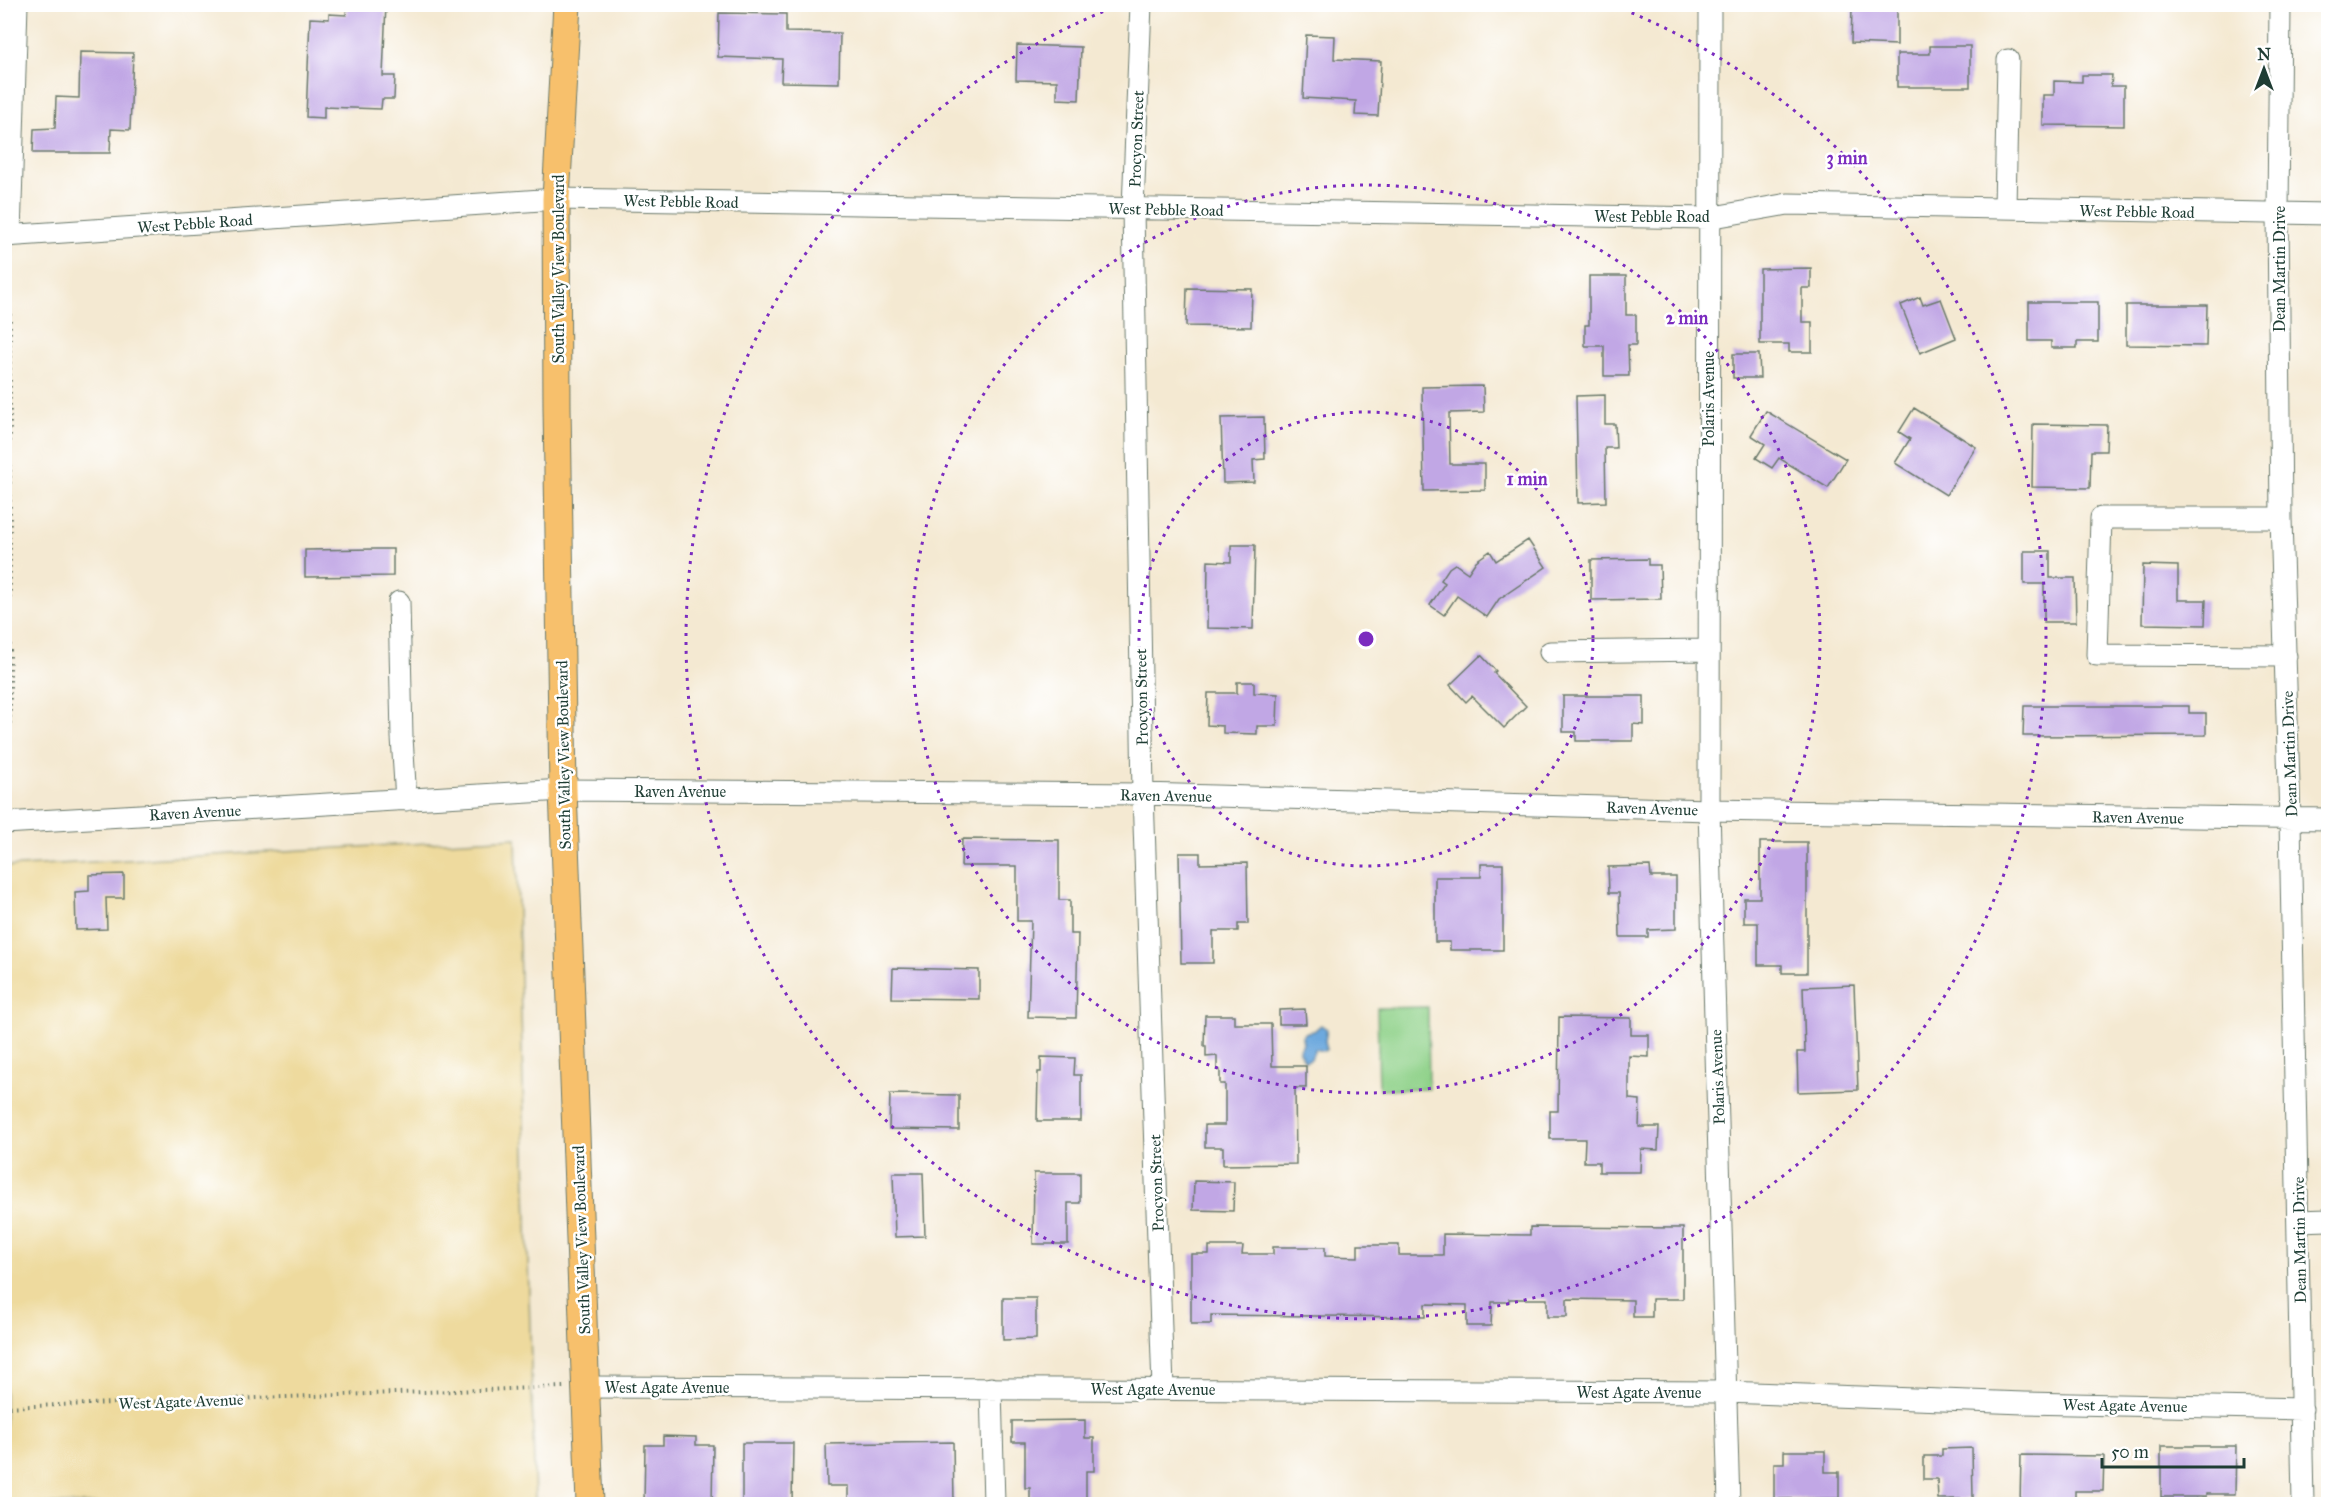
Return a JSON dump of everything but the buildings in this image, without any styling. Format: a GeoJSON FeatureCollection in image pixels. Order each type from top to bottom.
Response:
{"type":"FeatureCollection","features":[{"type":"Feature","properties":{"kind":"main road","name":"South Valley View Boulevard"},"geometry":{"type":"LineString","coordinates":[[567,4],[556,199],[563,790],[590,1504]]}},
{"type":"Feature","properties":{"kind":"street"},"geometry":{"type":"LineString","coordinates":[[7,236],[17,4]]}},
{"type":"Feature","properties":{"kind":"street","name":"Procyon Street"},"geometry":{"type":"LineString","coordinates":[[1141,4],[1133,208],[1143,794],[1163,1389]]}},
{"type":"Feature","properties":{"kind":"street","name":"Polaris Avenue"},"geometry":{"type":"LineString","coordinates":[[1710,4],[1709,810],[1729,1504]]}},
{"type":"Feature","properties":{"kind":"street","name":"Dean Martin Drive"},"geometry":{"type":"LineString","coordinates":[[2280,4],[2278,214],[2281,518],[2290,819],[2303,1504]]}},
{"type":"Feature","properties":{"kind":"street"},"geometry":{"type":"LineString","coordinates":[[2005,208],[2008,60]]}},
{"type":"Feature","properties":{"kind":"street","name":"West Pebble Road"},"geometry":{"type":"LineString","coordinates":[[7,236],[556,199],[1708,218],[1788,204],[2328,214]]}},
{"type":"Feature","properties":{"kind":"street"},"geometry":{"type":"LineString","coordinates":[[2281,518],[2101,518],[2097,655],[2286,656]]}},
{"type":"Feature","properties":{"kind":"street"},"geometry":{"type":"LineString","coordinates":[[399,602],[406,800]]}},
{"type":"Feature","properties":{"kind":"street"},"geometry":{"type":"LineString","coordinates":[[1550,652],[1708,650]]}},
{"type":"Feature","properties":{"kind":"street","name":"Raven Avenue"},"geometry":{"type":"LineString","coordinates":[[7,823],[563,790],[1143,794],[1709,810],[2328,819]]}},
{"type":"Feature","properties":{"kind":"street"},"geometry":{"type":"LineString","coordinates":[[2298,1221],[2328,1220]]}},
{"type":"Feature","properties":{"kind":"street","name":"West Agate Avenue"},"geometry":{"type":"LineString","coordinates":[[587,1387],[1726,1392],[2024,1403],[2302,1409]]}},
{"type":"Feature","properties":{"kind":"street"},"geometry":{"type":"LineString","coordinates":[[991,1388],[994,1504]]}},
{"type":"Feature","properties":{"kind":"path"},"geometry":{"type":"LineString","coordinates":[[7,236],[7,823]]}},
{"type":"Feature","properties":{"kind":"path","name":"West Agate Avenue"},"geometry":{"type":"LineString","coordinates":[[4,1407],[587,1387]]}},
{"type":"Feature","properties":{"kind":"green space"},"geometry":{"type":"Polygon","coordinates":[[[1428,1007],[1429,1089],[1379,1090],[1377,1008],[1428,1007]]]}},
{"type":"Feature","properties":{"kind":"sand"},"geometry":{"type":"Polygon","coordinates":[[[516,838],[535,1504],[5,1504],[5,867],[516,838]]]}},
{"type":"Feature","properties":{"kind":"water"},"geometry":{"type":"Polygon","coordinates":[[[1321,1025],[1327,1029],[1325,1041],[1327,1049],[1324,1051],[1315,1049],[1311,1059],[1305,1061],[1299,1051],[1303,1043],[1302,1036],[1321,1025]]]}}]}
